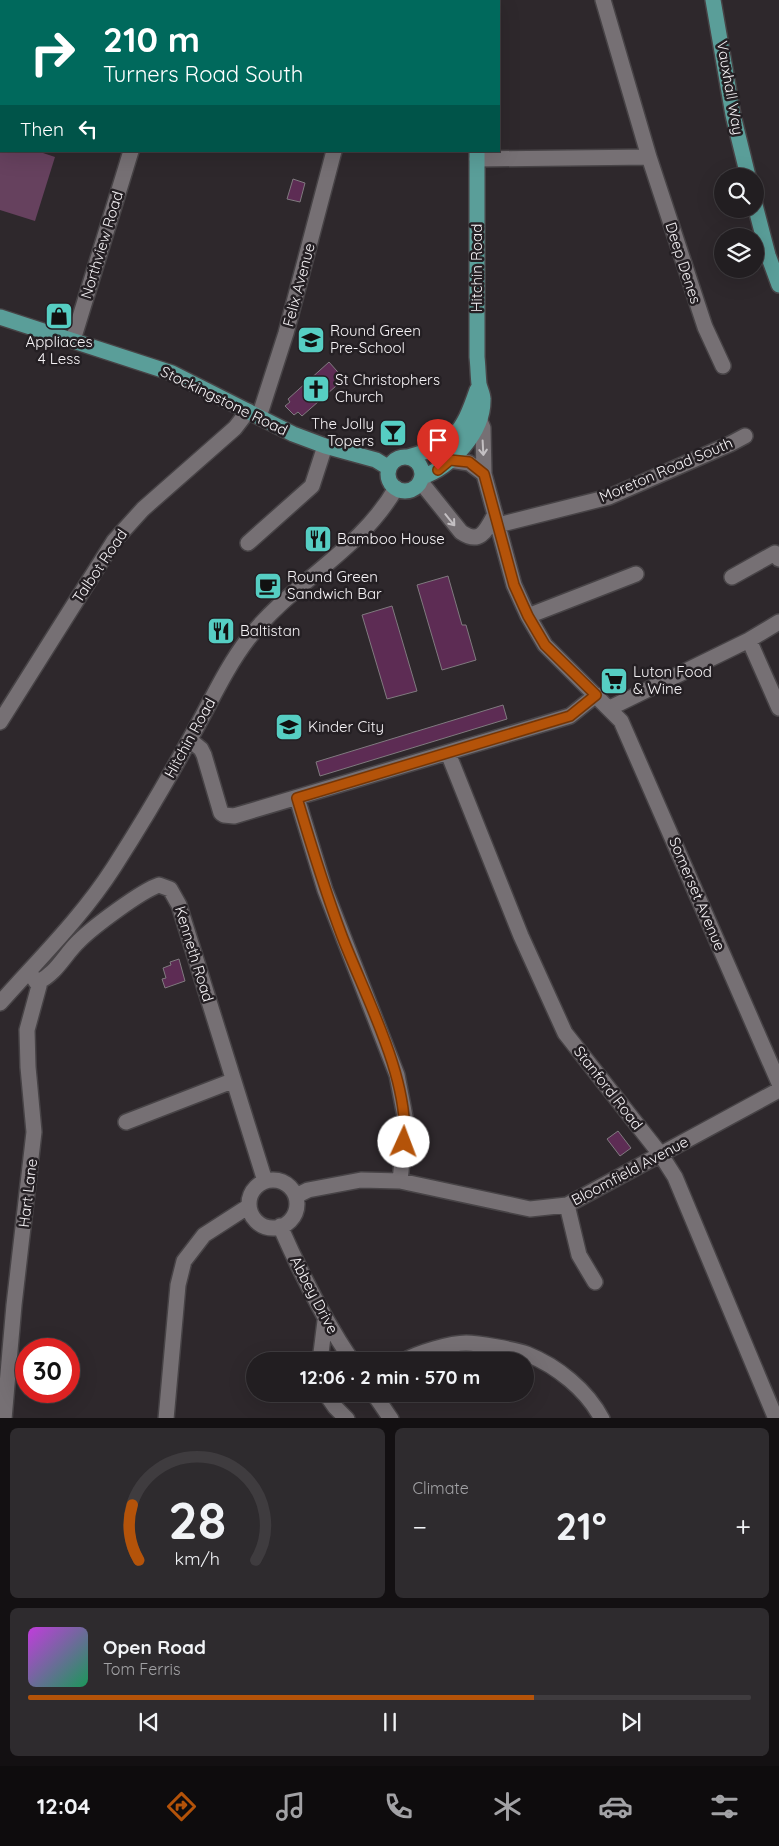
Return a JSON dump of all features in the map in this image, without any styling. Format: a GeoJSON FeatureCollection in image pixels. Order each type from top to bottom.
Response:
{"type":"FeatureCollection","features":[{"type":"Feature","properties":{"kind":"main road","name":"Vauxhall Way"},"geometry":{"type":"LineString","coordinates":[[714,0],[733,115],[746,168]]}},
{"type":"Feature","properties":{"kind":"main road","name":"Hitchin Road"},"geometry":{"type":"LineString","coordinates":[[421,479],[432,474],[450,460],[462,448],[480,421],[483,398],[479,385],[478,155]]}},
{"type":"Feature","properties":{"kind":"main road"},"geometry":{"type":"LineString","coordinates":[[758,218],[768,255],[779,285]]}},
{"type":"Feature","properties":{"kind":"main road","name":"Stockingstone Road"},"geometry":{"type":"LineString","coordinates":[[0,317],[172,373],[293,434],[325,446],[376,460],[389,468]]}},
{"type":"Feature","properties":{"kind":"main road","name":"Hitchin Road"},"geometry":{"type":"LineString","coordinates":[[408,457],[428,452],[453,437],[462,428],[471,411],[479,385]]}},
{"type":"Feature","properties":{"kind":"main road"},"geometry":{"type":"LineString","coordinates":[[408,457],[419,465],[421,479],[410,491],[396,488],[388,478],[389,468],[398,459],[408,457]]}},
{"type":"Feature","properties":{"kind":"street","name":"Deep Denes"},"geometry":{"type":"LineString","coordinates":[[603,0],[649,157],[705,327],[723,366]]}},
{"type":"Feature","properties":{"kind":"street","name":"Northview Road"},"geometry":{"type":"LineString","coordinates":[[73,340],[131,152]]}},
{"type":"Feature","properties":{"kind":"street","name":"Felix Avenue"},"geometry":{"type":"LineString","coordinates":[[253,414],[286,333],[334,152]]}},
{"type":"Feature","properties":{"kind":"street"},"geometry":{"type":"LineString","coordinates":[[478,155],[649,157]]}},
{"type":"Feature","properties":{"kind":"street","name":"Talbot Road"},"geometry":{"type":"LineString","coordinates":[[0,722],[114,541],[143,509],[253,414]]}},
{"type":"Feature","properties":{"kind":"street","name":"Somerset Avenue"},"geometry":{"type":"LineString","coordinates":[[480,421],[483,428],[484,474],[514,585],[528,616],[545,645],[621,721],[779,1083]]}},
{"type":"Feature","properties":{"kind":"street","name":"Moreton Road South"},"geometry":{"type":"LineString","coordinates":[[496,520],[609,497],[745,436]]}},
{"type":"Feature","properties":{"kind":"street"},"geometry":{"type":"LineString","coordinates":[[248,543],[312,486],[325,446]]}},
{"type":"Feature","properties":{"kind":"street"},"geometry":{"type":"LineString","coordinates":[[450,460],[469,462],[484,474]]}},
{"type":"Feature","properties":{"kind":"street"},"geometry":{"type":"LineString","coordinates":[[421,479],[461,532],[468,537],[476,538],[484,534],[496,520]]}},
{"type":"Feature","properties":{"kind":"street","name":"Hitchin Road"},"geometry":{"type":"LineString","coordinates":[[0,1003],[6,988],[33,977],[100,888],[190,740],[225,674],[255,630],[374,520],[396,488]]}},
{"type":"Feature","properties":{"kind":"street"},"geometry":{"type":"LineString","coordinates":[[732,576],[776,553],[779,559]]}},
{"type":"Feature","properties":{"kind":"street"},"geometry":{"type":"LineString","coordinates":[[528,616],[636,574]]}},
{"type":"Feature","properties":{"kind":"street"},"geometry":{"type":"LineString","coordinates":[[610,708],[748,640],[779,622]]}},
{"type":"Feature","properties":{"kind":"street"},"geometry":{"type":"LineString","coordinates":[[748,640],[779,708]]}},
{"type":"Feature","properties":{"kind":"street"},"geometry":{"type":"LineString","coordinates":[[190,740],[201,749],[204,755],[218,808],[224,816],[234,816],[570,716],[596,695]]}},
{"type":"Feature","properties":{"kind":"street","name":"Stanford Road"},"geometry":{"type":"LineString","coordinates":[[448,753],[521,936],[565,1033],[661,1156],[675,1177],[776,1418]]}},
{"type":"Feature","properties":{"kind":"street"},"geometry":{"type":"LineString","coordinates":[[297,798],[325,890],[397,1075],[406,1122],[400,1181]]}},
{"type":"Feature","properties":{"kind":"street","name":"Kenneth Road"},"geometry":{"type":"LineString","coordinates":[[33,977],[49,976],[85,936],[153,887],[165,886],[174,894],[179,905],[232,1081],[265,1181]]}},
{"type":"Feature","properties":{"kind":"street","name":"Hart Lane"},"geometry":{"type":"LineString","coordinates":[[4,1418],[7,1307],[33,1146],[34,1121],[27,1039],[33,977]]}},
{"type":"Feature","properties":{"kind":"street"},"geometry":{"type":"LineString","coordinates":[[126,1122],[232,1081]]}},
{"type":"Feature","properties":{"kind":"street","name":"Bloomfield Avenue"},"geometry":{"type":"LineString","coordinates":[[296,1196],[308,1190],[361,1180],[400,1181],[530,1209],[567,1205],[661,1156],[779,1090]]}},
{"type":"Feature","properties":{"kind":"street"},"geometry":{"type":"LineString","coordinates":[[265,1181],[280,1181],[287,1184],[296,1196],[296,1211],[292,1218],[273,1228],[260,1224],[251,1213],[249,1206],[249,1200],[254,1188],[265,1181]]}},
{"type":"Feature","properties":{"kind":"street"},"geometry":{"type":"LineString","coordinates":[[567,1205],[579,1255],[595,1282]]}},
{"type":"Feature","properties":{"kind":"street"},"geometry":{"type":"LineString","coordinates":[[166,1418],[178,1285],[184,1261],[204,1235],[249,1206]]}},
{"type":"Feature","properties":{"kind":"street","name":"Abbey Drive"},"geometry":{"type":"LineString","coordinates":[[280,1226],[303,1280],[346,1352]]}},
{"type":"Feature","properties":{"kind":"street"},"geometry":{"type":"LineString","coordinates":[[321,1352],[326,1321]]}},
{"type":"Feature","properties":{"kind":"street"},"geometry":{"type":"LineString","coordinates":[[429,1352],[466,1343],[516,1352]]}},
{"type":"Feature","properties":{"kind":"street"},"geometry":{"type":"LineString","coordinates":[[534,1358],[564,1375],[593,1403],[602,1418]]}},
{"type":"Feature","properties":{"kind":"street"},"geometry":{"type":"LineString","coordinates":[[332,1402],[347,1418]]}},
{"type":"Feature","properties":{"kind":"street"},"geometry":{"type":"LineString","coordinates":[[380,1402],[391,1418]]}},
{"type":"Feature","properties":{"kind":"shaded area"},"geometry":{"type":"Polygon","coordinates":[[[0,152],[40,152],[55,157],[35,221],[0,210],[0,152]]]}},
{"type":"Feature","properties":{"kind":"building"},"geometry":{"type":"Polygon","coordinates":[[[293,179],[305,183],[300,202],[287,199],[293,179]]]}},
{"type":"Feature","properties":{"kind":"building","name":"St Christophers Church"},"geometry":{"type":"Polygon","coordinates":[[[329,362],[344,379],[302,416],[298,412],[294,415],[285,406],[290,402],[288,399],[329,362]]]}},
{"type":"Feature","properties":{"kind":"building"},"geometry":{"type":"Polygon","coordinates":[[[448,576],[462,625],[466,625],[476,660],[442,670],[417,585],[448,576]]]}},
{"type":"Feature","properties":{"kind":"building"},"geometry":{"type":"Polygon","coordinates":[[[392,606],[417,691],[387,699],[362,615],[392,606]]]}},
{"type":"Feature","properties":{"kind":"building"},"geometry":{"type":"Polygon","coordinates":[[[503,705],[507,719],[320,776],[316,762],[503,705]]]}},
{"type":"Feature","properties":{"kind":"building"},"geometry":{"type":"Polygon","coordinates":[[[179,959],[185,981],[165,988],[162,979],[166,978],[163,968],[171,965],[170,962],[179,959]]]}},
{"type":"Feature","properties":{"kind":"building"},"geometry":{"type":"Polygon","coordinates":[[[618,1131],[631,1148],[620,1156],[607,1139],[618,1131]]]}},
{"type":"Feature","properties":{"kind":"place","name":"Appliaces 4 Less"},"geometry":{"type":"Point","coordinates":[59,316]}},
{"type":"Feature","properties":{"kind":"place","name":"Round Green Pre-School"},"geometry":{"type":"Point","coordinates":[311,340]}},
{"type":"Feature","properties":{"kind":"place","name":"St Christophers Church"},"geometry":{"type":"Point","coordinates":[316,389]}},
{"type":"Feature","properties":{"kind":"place","name":"The Jolly Topers"},"geometry":{"type":"Point","coordinates":[393,433]}},
{"type":"Feature","properties":{"kind":"place","name":"Bamboo House"},"geometry":{"type":"Point","coordinates":[318,539]}},
{"type":"Feature","properties":{"kind":"place","name":"Round Green Sandwich Bar"},"geometry":{"type":"Point","coordinates":[268,586]}},
{"type":"Feature","properties":{"kind":"place","name":"Baltistan"},"geometry":{"type":"Point","coordinates":[221,631]}},
{"type":"Feature","properties":{"kind":"place","name":"Luton Food & Wine"},"geometry":{"type":"Point","coordinates":[614,681]}},
{"type":"Feature","properties":{"kind":"place","name":"Kinder City"},"geometry":{"type":"Point","coordinates":[289,727]}},
{"type":"Feature","properties":{"kind":"route"},"geometry":{"type":"LineString","coordinates":[[404,1142],[406,1122],[397,1075],[325,890],[297,798],[570,716],[596,695],[545,645],[528,616],[514,585],[484,474],[469,462],[462,460],[450,460],[438,470]]}}]}
